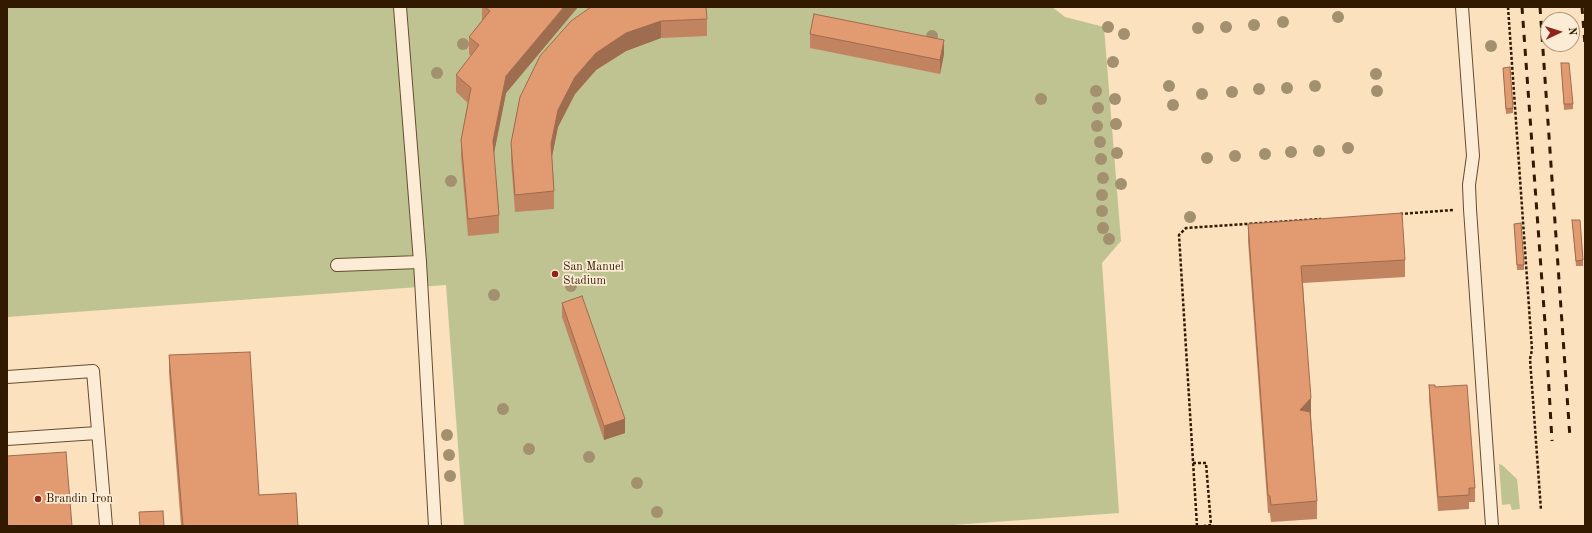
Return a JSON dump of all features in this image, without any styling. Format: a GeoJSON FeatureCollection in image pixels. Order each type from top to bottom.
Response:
{"type":"FeatureCollection","features":[{"type":"Feature","properties":{"kind":"lane"},"geometry":{"type":"LineString","coordinates":[[400,7],[420,262],[435,526]]}},
{"type":"Feature","properties":{"kind":"lane"},"geometry":{"type":"LineString","coordinates":[[1462,7],[1473,156],[1469,185],[1470,209],[1492,526]]}},
{"type":"Feature","properties":{"kind":"lane"},"geometry":{"type":"LineString","coordinates":[[337,265],[420,262]]}},
{"type":"Feature","properties":{"kind":"lane"},"geometry":{"type":"LineString","coordinates":[[7,377],[93,371],[106,526]]}},
{"type":"Feature","properties":{"kind":"lane"},"geometry":{"type":"LineString","coordinates":[[7,439],[97,432]]}},
{"type":"Feature","properties":{"kind":"path"},"geometry":{"type":"LineString","coordinates":[[1508,7],[1532,350],[1530,359],[1541,510]]}},
{"type":"Feature","properties":{"kind":"path"},"geometry":{"type":"LineString","coordinates":[[1396,215],[1458,210]]}},
{"type":"Feature","properties":{"kind":"path"},"geometry":{"type":"LineString","coordinates":[[1197,526],[1179,235],[1186,228],[1317,218],[1326,220]]}},
{"type":"Feature","properties":{"kind":"path"},"geometry":{"type":"LineString","coordinates":[[1193,463],[1206,463],[1211,525],[1204,526]]}},
{"type":"Feature","properties":{"kind":"green space","name":"San Manuel Stadium"},"geometry":{"type":"Polygon","coordinates":[[[7,7],[1052,7],[1065,17],[1104,27],[1121,241],[1102,263],[1119,513],[939,526],[464,526],[446,285],[7,317],[7,7]]]}},
{"type":"Feature","properties":{"kind":"green space"},"geometry":{"type":"Polygon","coordinates":[[[1499,464],[1517,479],[1520,509],[1512,510],[1510,504],[1502,505],[1499,464]]]}},
{"type":"Feature","properties":{"kind":"building"},"geometry":{"type":"Polygon","coordinates":[[[485,7],[564,7],[506,76],[493,141],[499,215],[468,219],[461,140],[471,88],[456,75],[479,45],[469,37],[490,11],[485,7]]]}},
{"type":"Feature","properties":{"kind":"building"},"geometry":{"type":"Polygon","coordinates":[[[591,7],[706,7],[707,19],[661,21],[626,33],[596,53],[575,77],[558,110],[551,144],[554,191],[515,195],[511,143],[520,97],[540,56],[571,21],[591,7]]]}},
{"type":"Feature","properties":{"kind":"building"},"geometry":{"type":"Polygon","coordinates":[[[814,14],[944,40],[940,60],[810,34],[814,14]]]}},
{"type":"Feature","properties":{"kind":"building"},"geometry":{"type":"Polygon","coordinates":[[[1561,63],[1569,63],[1573,104],[1564,104],[1561,63]]]}},
{"type":"Feature","properties":{"kind":"building"},"geometry":{"type":"Polygon","coordinates":[[[1510,67],[1513,108],[1506,109],[1503,68],[1510,67]]]}},
{"type":"Feature","properties":{"kind":"building"},"geometry":{"type":"Polygon","coordinates":[[[1402,213],[1405,260],[1301,266],[1311,398],[1300,410],[1310,412],[1317,501],[1271,505],[1270,496],[1268,495],[1248,224],[1402,213]]]}},
{"type":"Feature","properties":{"kind":"building"},"geometry":{"type":"Polygon","coordinates":[[[1572,220],[1580,220],[1583,260],[1576,261],[1572,220]]]}},
{"type":"Feature","properties":{"kind":"building"},"geometry":{"type":"Polygon","coordinates":[[[1521,223],[1524,265],[1517,265],[1514,224],[1521,223]]]}},
{"type":"Feature","properties":{"kind":"building"},"geometry":{"type":"Polygon","coordinates":[[[582,296],[625,419],[604,426],[562,303],[582,296]]]}},
{"type":"Feature","properties":{"kind":"building"},"geometry":{"type":"Polygon","coordinates":[[[250,352],[259,495],[296,493],[298,526],[183,526],[169,355],[250,352]]]}},
{"type":"Feature","properties":{"kind":"building"},"geometry":{"type":"Polygon","coordinates":[[[1429,385],[1435,385],[1435,387],[1467,385],[1475,488],[1469,488],[1469,495],[1438,497],[1429,385]]]}},
{"type":"Feature","properties":{"kind":"building","name":"Brandin Iron"},"geometry":{"type":"Polygon","coordinates":[[[66,452],[72,526],[7,526],[7,456],[66,452]]]}},
{"type":"Feature","properties":{"kind":"building"},"geometry":{"type":"Polygon","coordinates":[[[163,511],[164,526],[140,526],[139,512],[163,511]]]}},
{"type":"Feature","properties":{"kind":"railway"},"geometry":{"type":"LineString","coordinates":[[1522,7],[1552,441]]}},
{"type":"Feature","properties":{"kind":"railway"},"geometry":{"type":"LineString","coordinates":[[1540,7],[1570,438]]}},
{"type":"Feature","properties":{"kind":"railway"},"geometry":{"type":"LineString","coordinates":[[1582,7],[1585,45]]}},
{"type":"Feature","properties":{"kind":"place","name":"San Manuel Stadium"},"geometry":{"type":"Point","coordinates":[555,274]}},
{"type":"Feature","properties":{"kind":"place","name":"Brandin Iron"},"geometry":{"type":"Point","coordinates":[38,499]}}]}
